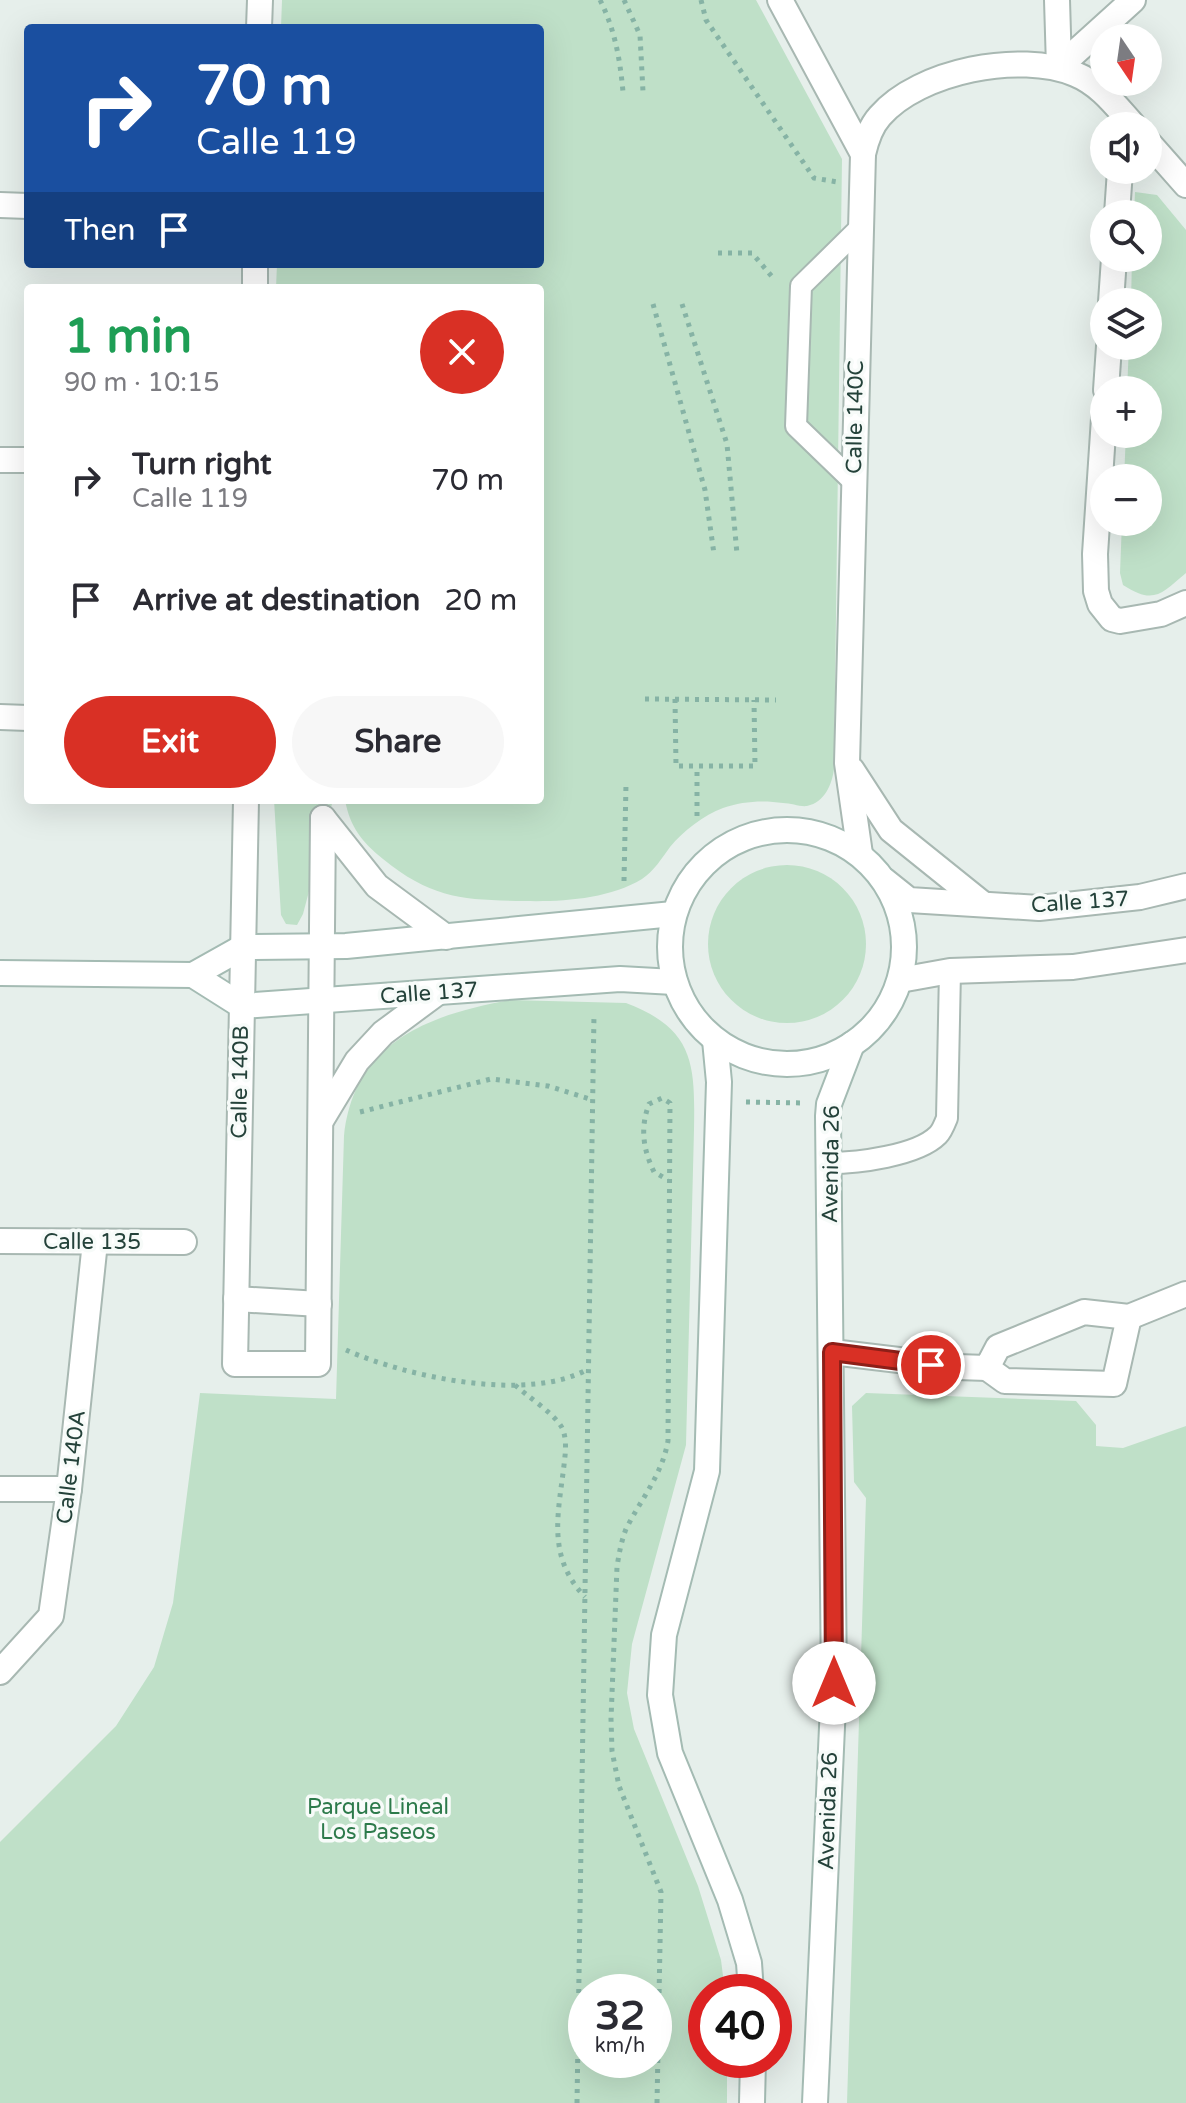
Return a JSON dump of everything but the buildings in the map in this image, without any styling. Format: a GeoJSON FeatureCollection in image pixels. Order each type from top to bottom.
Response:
{"type":"FeatureCollection","features":[{"type":"Feature","properties":{"kind":"street"},"geometry":{"type":"LineString","coordinates":[[259,24],[260,0]]}},
{"type":"Feature","properties":{"kind":"street"},"geometry":{"type":"LineString","coordinates":[[780,0],[863,154]]}},
{"type":"Feature","properties":{"kind":"street"},"geometry":{"type":"LineString","coordinates":[[1057,0],[1059,67]]}},
{"type":"Feature","properties":{"kind":"street"},"geometry":{"type":"LineString","coordinates":[[1059,67],[1133,0]]}},
{"type":"Feature","properties":{"kind":"street"},"geometry":{"type":"LineString","coordinates":[[863,154],[868,136],[879,117],[914,89],[960,73],[1004,64],[1059,67],[1090,81],[1117,112]]}},
{"type":"Feature","properties":{"kind":"street","name":"Calle 140C"},"geometry":{"type":"LineString","coordinates":[[860,854],[847,763],[863,154]]}},
{"type":"Feature","properties":{"kind":"street"},"geometry":{"type":"LineString","coordinates":[[1162,158],[1186,185]]}},
{"type":"Feature","properties":{"kind":"street"},"geometry":{"type":"LineString","coordinates":[[0,205],[24,206]]}},
{"type":"Feature","properties":{"kind":"street"},"geometry":{"type":"LineString","coordinates":[[1102,448],[1095,554],[1096,591],[1100,604],[1112,619],[1128,621],[1161,614],[1186,603]]}},
{"type":"Feature","properties":{"kind":"street"},"geometry":{"type":"LineString","coordinates":[[0,460],[24,460]]}},
{"type":"Feature","properties":{"kind":"street"},"geometry":{"type":"LineString","coordinates":[[0,717],[24,718]]}},
{"type":"Feature","properties":{"kind":"street"},"geometry":{"type":"LineString","coordinates":[[847,763],[891,830],[983,904]]}},
{"type":"Feature","properties":{"kind":"street","name":"Calle 140B"},"geometry":{"type":"LineString","coordinates":[[246,804],[235,1364],[318,1364],[319,1304]]}},
{"type":"Feature","properties":{"kind":"street"},"geometry":{"type":"LineString","coordinates":[[236,1299],[319,1304],[323,818],[377,886],[446,937]]}},
{"type":"Feature","properties":{"kind":"street"},"geometry":{"type":"LineString","coordinates":[[800,830],[832,838],[860,854],[884,880],[900,911],[905,945],[900,980],[885,1011],[852,1044],[819,1059],[783,1064],[747,1057],[715,1040],[690,1014],[674,982],[668,948],[673,914],[687,884],[708,859],[736,841],[767,831],[800,830]]}},
{"type":"Feature","properties":{"kind":"street","name":"Calle 137"},"geometry":{"type":"LineString","coordinates":[[884,880],[909,900],[1039,908],[1140,897],[1186,886]]}},
{"type":"Feature","properties":{"kind":"street"},"geometry":{"type":"LineString","coordinates":[[0,973],[193,975],[243,947],[322,947],[673,914]]}},
{"type":"Feature","properties":{"kind":"street"},"geometry":{"type":"LineString","coordinates":[[900,980],[950,971],[1073,967],[1186,950]]}},
{"type":"Feature","properties":{"kind":"street"},"geometry":{"type":"LineString","coordinates":[[193,975],[242,1006]]}},
{"type":"Feature","properties":{"kind":"street","name":"Calle 137"},"geometry":{"type":"LineString","coordinates":[[242,1006],[620,979],[674,982]]}},
{"type":"Feature","properties":{"kind":"street"},"geometry":{"type":"LineString","coordinates":[[321,1121],[357,1061],[383,1033],[437,993]]}},
{"type":"Feature","properties":{"kind":"street"},"geometry":{"type":"LineString","coordinates":[[715,1040],[719,1082],[707,1471],[664,1635],[660,1695],[670,1753],[730,1900],[750,1974]]}},
{"type":"Feature","properties":{"kind":"street","name":"Avenida 26"},"geometry":{"type":"LineString","coordinates":[[815,2103],[834,1683],[829,1104],[852,1044]]}},
{"type":"Feature","properties":{"kind":"street","name":"Calle 135"},"geometry":{"type":"LineString","coordinates":[[0,1241],[184,1242]]}},
{"type":"Feature","properties":{"kind":"street","name":"Calle 140A"},"geometry":{"type":"LineString","coordinates":[[0,1672],[51,1616],[69,1489],[95,1242]]}},
{"type":"Feature","properties":{"kind":"street"},"geometry":{"type":"LineString","coordinates":[[987,1368],[998,1347],[1084,1312],[1129,1317],[1186,1294]]}},
{"type":"Feature","properties":{"kind":"street"},"geometry":{"type":"LineString","coordinates":[[832,1352],[987,1368],[1005,1381],[1114,1384],[1129,1317]]}},
{"type":"Feature","properties":{"kind":"street"},"geometry":{"type":"LineString","coordinates":[[0,1489],[69,1489]]}},
{"type":"Feature","properties":{"kind":"street"},"geometry":{"type":"LineString","coordinates":[[752,2103],[753,2078]]}},
{"type":"Feature","properties":{"kind":"lane"},"geometry":{"type":"LineString","coordinates":[[854,482],[796,426],[801,286],[860,228]]}},
{"type":"Feature","properties":{"kind":"lane"},"geometry":{"type":"LineString","coordinates":[[829,1163],[860,1163],[916,1147],[938,1135],[947,1118],[950,971]]}},
{"type":"Feature","properties":{"kind":"path"},"geometry":{"type":"LineString","coordinates":[[600,0],[617,45],[623,92]]}},
{"type":"Feature","properties":{"kind":"path"},"geometry":{"type":"LineString","coordinates":[[624,0],[640,35],[643,92]]}},
{"type":"Feature","properties":{"kind":"path"},"geometry":{"type":"LineString","coordinates":[[701,0],[706,20],[814,178],[862,187]]}},
{"type":"Feature","properties":{"kind":"path"},"geometry":{"type":"LineString","coordinates":[[718,253],[752,253],[774,279]]}},
{"type":"Feature","properties":{"kind":"path"},"geometry":{"type":"LineString","coordinates":[[653,304],[705,490],[714,554]]}},
{"type":"Feature","properties":{"kind":"path"},"geometry":{"type":"LineString","coordinates":[[682,304],[727,444],[737,554]]}},
{"type":"Feature","properties":{"kind":"path"},"geometry":{"type":"LineString","coordinates":[[645,699],[776,700]]}},
{"type":"Feature","properties":{"kind":"path"},"geometry":{"type":"LineString","coordinates":[[675,699],[676,766],[755,766],[754,700]]}},
{"type":"Feature","properties":{"kind":"path"},"geometry":{"type":"LineString","coordinates":[[697,766],[697,816]]}},
{"type":"Feature","properties":{"kind":"path"},"geometry":{"type":"LineString","coordinates":[[624,881],[626,784]]}},
{"type":"Feature","properties":{"kind":"path"},"geometry":{"type":"LineString","coordinates":[[577,2103],[594,1014]]}},
{"type":"Feature","properties":{"kind":"path"},"geometry":{"type":"LineString","coordinates":[[358,1112],[491,1079],[548,1086],[593,1100]]}},
{"type":"Feature","properties":{"kind":"path"},"geometry":{"type":"LineString","coordinates":[[662,1098],[670,1103],[668,1180],[654,1172],[642,1140],[649,1104],[662,1098]]}},
{"type":"Feature","properties":{"kind":"path"},"geometry":{"type":"LineString","coordinates":[[745,1102],[817,1104]]}},
{"type":"Feature","properties":{"kind":"path"},"geometry":{"type":"LineString","coordinates":[[341,1348],[377,1364],[473,1384],[544,1384],[574,1377],[589,1369]]}},
{"type":"Feature","properties":{"kind":"path"},"geometry":{"type":"LineString","coordinates":[[513,1383],[562,1426],[566,1444],[557,1539],[562,1563],[571,1583],[585,1597]]}},
{"type":"Feature","properties":{"kind":"green space"},"geometry":{"type":"Polygon","coordinates":[[[282,0],[756,0],[842,159],[834,769],[829,786],[819,801],[801,806],[761,801],[723,808],[687,829],[642,879],[615,891],[569,900],[484,900],[433,890],[376,853],[358,833],[346,804],[544,804],[544,284],[276,284],[277,268],[544,268],[544,24],[281,24],[282,0]]]}},
{"type":"Feature","properties":{"kind":"green space"},"geometry":{"type":"Polygon","coordinates":[[[1135,192],[1157,195],[1161,200],[1135,200],[1135,192]]]}},
{"type":"Feature","properties":{"kind":"green space"},"geometry":{"type":"Polygon","coordinates":[[[1162,201],[1186,230],[1186,573],[1163,591],[1150,596],[1123,585],[1120,573],[1121,536],[1162,536],[1162,464],[1125,464],[1125,448],[1162,448],[1162,376],[1128,376],[1128,360],[1162,360],[1162,288],[1131,288],[1132,272],[1162,272],[1162,201]]]}},
{"type":"Feature","properties":{"kind":"green space"},"geometry":{"type":"Polygon","coordinates":[[[274,804],[332,804],[303,914],[297,925],[286,924],[281,915],[274,804]]]}},
{"type":"Feature","properties":{"kind":"green space"},"geometry":{"type":"Polygon","coordinates":[[[787,865],[817,871],[843,888],[860,914],[866,944],[860,974],[843,1000],[817,1017],[787,1023],[757,1017],[731,1000],[714,974],[708,944],[714,914],[731,888],[757,871],[787,865]]]}},
{"type":"Feature","properties":{"kind":"green space","name":"Parque Lineal Los Paseos"},"geometry":{"type":"Polygon","coordinates":[[[510,1000],[626,1003],[649,1013],[678,1037],[691,1068],[694,1130],[686,1445],[632,1644],[627,1693],[634,1729],[698,1886],[721,1960],[723,1974],[688,1974],[688,2078],[727,2078],[727,2103],[0,2103],[0,1842],[116,1726],[154,1667],[173,1603],[200,1393],[336,1399],[344,1136],[351,1104],[363,1077],[379,1056],[400,1038],[451,1014],[510,1000]]]}},
{"type":"Feature","properties":{"kind":"green space"},"geometry":{"type":"Polygon","coordinates":[[[866,1393],[1076,1401],[1096,1425],[1096,1446],[1123,1448],[1186,1426],[1186,2103],[847,2103],[866,1498],[854,1482],[852,1406],[866,1393]]]}},
{"type":"Feature","properties":{"kind":"route"},"geometry":{"type":"LineString","coordinates":[[834,1683],[832,1352],[931,1365]]}}]}
